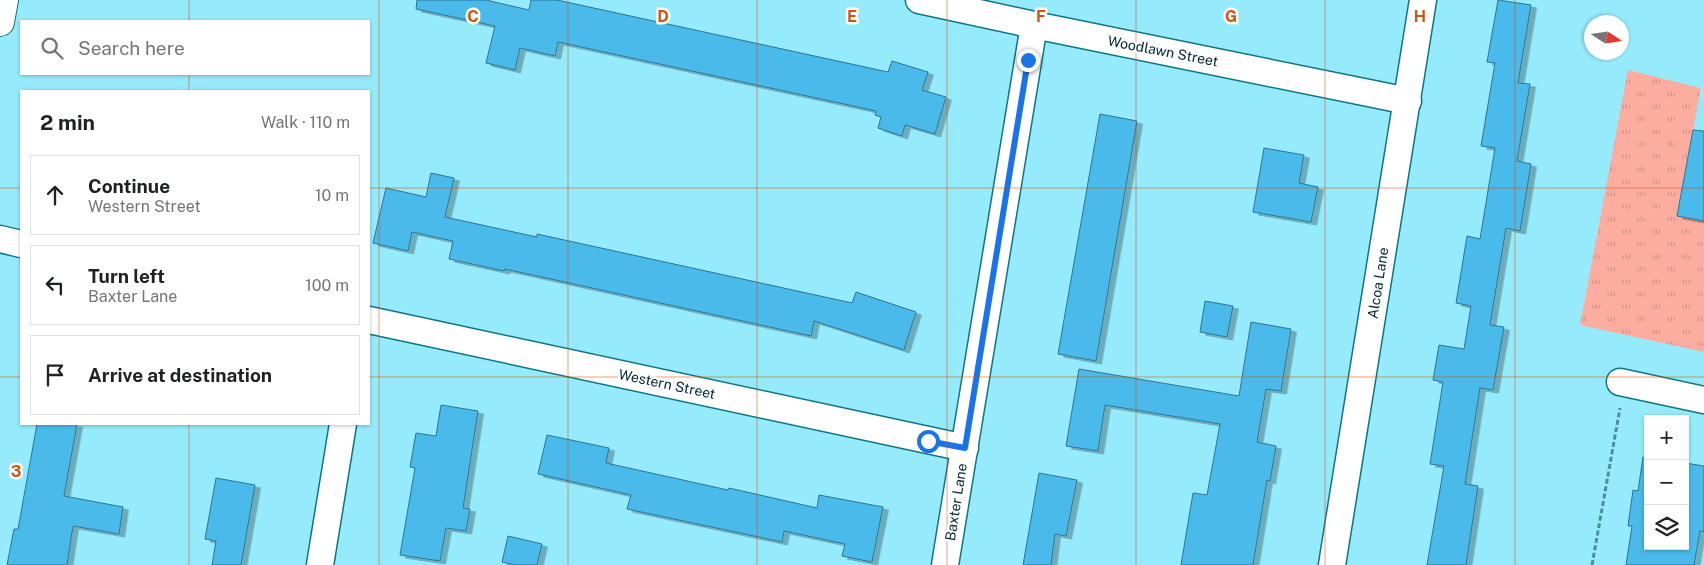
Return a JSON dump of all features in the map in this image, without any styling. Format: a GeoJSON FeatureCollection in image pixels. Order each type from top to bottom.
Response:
{"type":"FeatureCollection","features":[{"type":"Feature","properties":{"kind":"street"},"geometry":{"type":"LineString","coordinates":[[0,22],[4,0]]}},
{"type":"Feature","properties":{"kind":"street","name":"Woodlawn Street"},"geometry":{"type":"LineString","coordinates":[[919,0],[1408,101]]}},
{"type":"Feature","properties":{"kind":"street","name":"Alcoa Lane"},"geometry":{"type":"LineString","coordinates":[[1332,565],[1423,0]]}},
{"type":"Feature","properties":{"kind":"street","name":"Baxter Lane"},"geometry":{"type":"LineString","coordinates":[[945,565],[1034,25]]}},
{"type":"Feature","properties":{"kind":"street"},"geometry":{"type":"LineString","coordinates":[[0,239],[20,244]]}},
{"type":"Feature","properties":{"kind":"street","name":"Western Street"},"geometry":{"type":"LineString","coordinates":[[370,320],[965,448]]}},
{"type":"Feature","properties":{"kind":"street"},"geometry":{"type":"LineString","coordinates":[[1622,382],[1704,400]]}},
{"type":"Feature","properties":{"kind":"street"},"geometry":{"type":"LineString","coordinates":[[320,565],[343,425]]}},
{"type":"Feature","properties":{"kind":"path"},"geometry":{"type":"LineString","coordinates":[[1592,565],[1622,382]]}},
{"type":"Feature","properties":{"kind":"green space"},"geometry":{"type":"Polygon","coordinates":[[[1628,70],[1701,88],[1677,216],[1704,221],[1704,352],[1580,325],[1628,70]]]}},
{"type":"Feature","properties":{"kind":"building"},"geometry":{"type":"Polygon","coordinates":[[[417,0],[486,0],[529,10],[531,0],[557,0],[888,72],[892,61],[928,72],[922,90],[946,97],[935,134],[905,125],[902,136],[878,128],[881,117],[875,115],[876,111],[558,42],[555,56],[520,48],[515,70],[486,63],[495,26],[416,9],[417,0]]]}},
{"type":"Feature","properties":{"kind":"building"},"geometry":{"type":"Polygon","coordinates":[[[1498,0],[1531,5],[1518,83],[1530,84],[1517,161],[1531,164],[1520,231],[1506,228],[1490,325],[1504,327],[1493,390],[1480,388],[1465,484],[1478,486],[1466,565],[1427,565],[1444,466],[1430,464],[1443,382],[1433,380],[1439,345],[1464,349],[1471,306],[1456,303],[1467,236],[1480,239],[1495,148],[1481,146],[1495,63],[1487,62],[1498,0]]]}},
{"type":"Feature","properties":{"kind":"building"},"geometry":{"type":"Polygon","coordinates":[[[1100,114],[1137,121],[1096,361],[1058,354],[1100,114]]]}},
{"type":"Feature","properties":{"kind":"building"},"geometry":{"type":"Polygon","coordinates":[[[1693,130],[1704,131],[1704,221],[1677,216],[1693,130]]]}},
{"type":"Feature","properties":{"kind":"building"},"geometry":{"type":"Polygon","coordinates":[[[1264,148],[1304,155],[1299,183],[1318,187],[1311,222],[1253,212],[1264,148]]]}},
{"type":"Feature","properties":{"kind":"building"},"geometry":{"type":"Polygon","coordinates":[[[431,173],[454,178],[445,217],[537,237],[537,234],[852,303],[856,292],[916,312],[904,350],[814,321],[811,336],[505,269],[504,271],[449,259],[453,241],[412,232],[408,251],[373,243],[386,188],[426,197],[431,173]]]}},
{"type":"Feature","properties":{"kind":"building"},"geometry":{"type":"Polygon","coordinates":[[[1205,301],[1233,306],[1227,337],[1200,332],[1205,301]]]}},
{"type":"Feature","properties":{"kind":"building"},"geometry":{"type":"Polygon","coordinates":[[[1251,322],[1291,329],[1281,391],[1266,389],[1257,442],[1276,446],[1270,481],[1267,480],[1253,565],[1181,565],[1193,493],[1207,495],[1220,424],[1105,405],[1098,451],[1066,446],[1079,369],[1239,396],[1251,322]]]}},
{"type":"Feature","properties":{"kind":"building"},"geometry":{"type":"Polygon","coordinates":[[[441,405],[478,411],[463,508],[470,509],[466,531],[446,528],[440,561],[400,555],[415,468],[410,467],[416,433],[436,436],[441,405]]]}},
{"type":"Feature","properties":{"kind":"building"},"geometry":{"type":"Polygon","coordinates":[[[37,425],[77,425],[64,496],[123,507],[119,534],[73,526],[67,565],[7,565],[14,529],[18,529],[37,425]]]}},
{"type":"Feature","properties":{"kind":"building"},"geometry":{"type":"Polygon","coordinates":[[[547,435],[609,448],[606,463],[728,490],[729,488],[817,508],[819,495],[883,507],[872,562],[842,556],[845,544],[784,531],[782,542],[627,509],[631,495],[538,474],[547,435]]]}},
{"type":"Feature","properties":{"kind":"building"},"geometry":{"type":"Polygon","coordinates":[[[1643,457],[1644,550],[1689,550],[1689,464],[1704,466],[1704,532],[1700,531],[1694,565],[1626,565],[1632,526],[1628,526],[1633,490],[1638,491],[1643,457]]]}},
{"type":"Feature","properties":{"kind":"building"},"geometry":{"type":"Polygon","coordinates":[[[1039,473],[1077,480],[1066,536],[1055,534],[1051,565],[1023,565],[1039,473]]]}},
{"type":"Feature","properties":{"kind":"building"},"geometry":{"type":"Polygon","coordinates":[[[216,478],[255,485],[241,565],[212,565],[216,541],[205,539],[216,478]]]}},
{"type":"Feature","properties":{"kind":"building"},"geometry":{"type":"Polygon","coordinates":[[[508,536],[542,544],[537,565],[515,565],[502,562],[508,536]]]}},
{"type":"Feature","properties":{"kind":"route"},"geometry":{"type":"LineString","coordinates":[[928,441],[965,448],[1028,60]]}}]}
